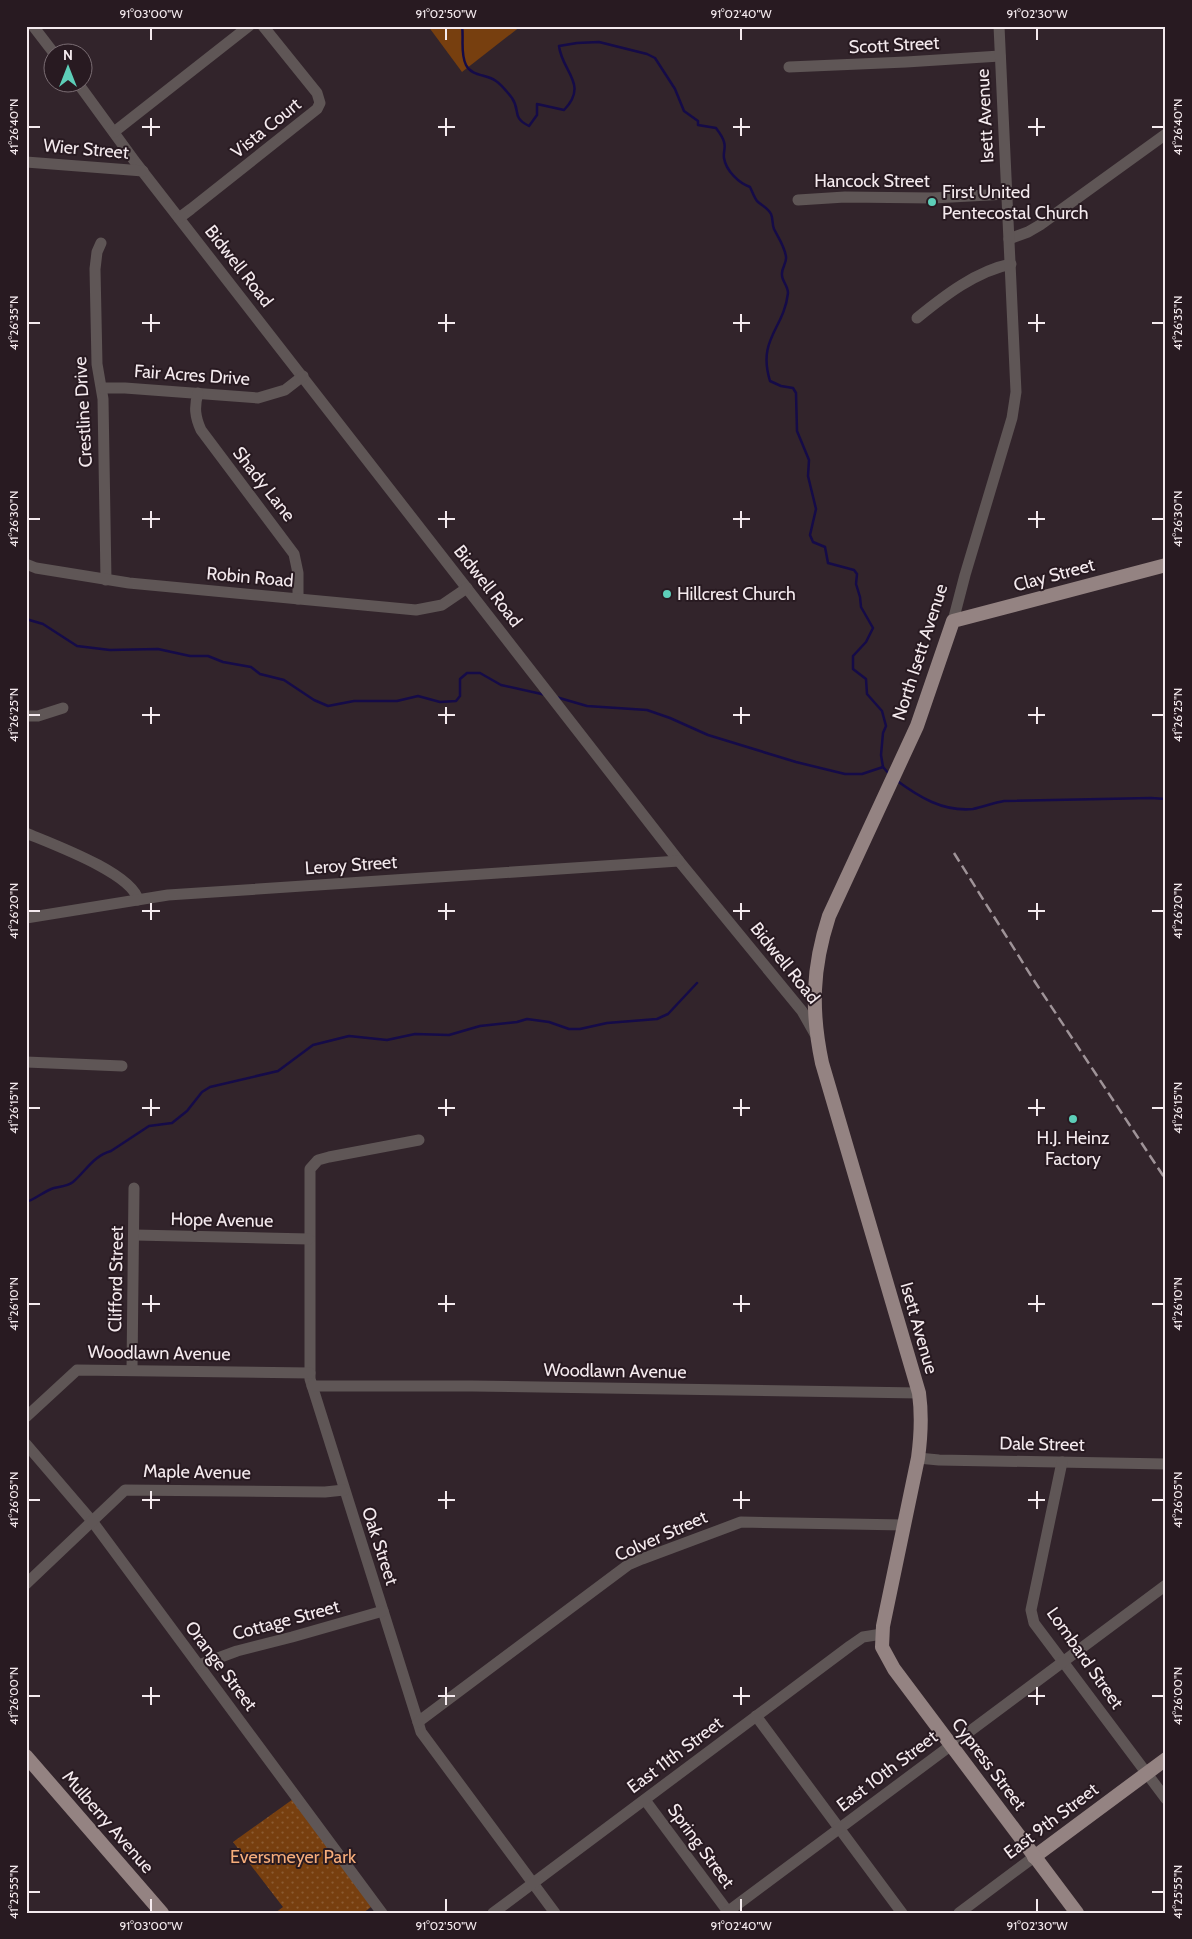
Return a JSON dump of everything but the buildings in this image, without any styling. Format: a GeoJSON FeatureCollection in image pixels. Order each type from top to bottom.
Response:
{"type":"FeatureCollection","features":[{"type":"Feature","properties":{"kind":"main road","name":"Clay Street"},"geometry":{"type":"LineString","coordinates":[[952,621],[1166,565]]}},
{"type":"Feature","properties":{"kind":"main road","name":"North Isett Avenue"},"geometry":{"type":"LineString","coordinates":[[817,1038],[814,997],[816,970],[827,921],[917,726],[952,621]]}},
{"type":"Feature","properties":{"kind":"main road","name":"Isett Avenue"},"geometry":{"type":"LineString","coordinates":[[817,1038],[849,1159],[918,1393],[921,1410],[921,1435],[918,1458],[882,1634]]}},
{"type":"Feature","properties":{"kind":"main road","name":"Cypress Street"},"geometry":{"type":"LineString","coordinates":[[882,1634],[882,1647],[885,1655],[1077,1913]]}},
{"type":"Feature","properties":{"kind":"main road","name":"Mulberry Avenue"},"geometry":{"type":"LineString","coordinates":[[26,1756],[162,1913]]}},
{"type":"Feature","properties":{"kind":"main road","name":"East 9th Street"},"geometry":{"type":"LineString","coordinates":[[1034,1857],[1166,1759]]}},
{"type":"Feature","properties":{"kind":"street"},"geometry":{"type":"LineString","coordinates":[[114,132],[249,26]]}},
{"type":"Feature","properties":{"kind":"street","name":"Vista Court"},"geometry":{"type":"LineString","coordinates":[[179,218],[318,109],[320,103],[317,93],[263,26]]}},
{"type":"Feature","properties":{"kind":"street","name":"Isett Avenue"},"geometry":{"type":"LineString","coordinates":[[999,26],[1011,264]]}},
{"type":"Feature","properties":{"kind":"street"},"geometry":{"type":"LineString","coordinates":[[37,28],[46,42]]}},
{"type":"Feature","properties":{"kind":"street","name":"Scott Street"},"geometry":{"type":"LineString","coordinates":[[789,67],[1000,56]]}},
{"type":"Feature","properties":{"kind":"street","name":"Bidwell Road"},"geometry":{"type":"LineString","coordinates":[[84,92],[143,172],[679,861],[802,1011],[817,1038]]}},
{"type":"Feature","properties":{"kind":"street"},"geometry":{"type":"LineString","coordinates":[[1009,239],[1040,225],[1166,134]]}},
{"type":"Feature","properties":{"kind":"street","name":"Wier Street"},"geometry":{"type":"LineString","coordinates":[[26,162],[143,172]]}},
{"type":"Feature","properties":{"kind":"street","name":"Hancock Street"},"geometry":{"type":"LineString","coordinates":[[798,200],[845,197],[932,198],[1008,194]]}},
{"type":"Feature","properties":{"kind":"street","name":"Crestline Drive"},"geometry":{"type":"LineString","coordinates":[[101,243],[97,252],[95,269],[97,364],[102,388],[106,580]]}},
{"type":"Feature","properties":{"kind":"street"},"geometry":{"type":"LineString","coordinates":[[917,318],[951,293],[984,273],[1011,264]]}},
{"type":"Feature","properties":{"kind":"street","name":"North Isett Avenue"},"geometry":{"type":"LineString","coordinates":[[952,621],[1015,403],[1017,377],[1011,264]]}},
{"type":"Feature","properties":{"kind":"street","name":"Fair Acres Drive"},"geometry":{"type":"LineString","coordinates":[[102,388],[258,398],[285,390],[303,376]]}},
{"type":"Feature","properties":{"kind":"street","name":"Shady Lane"},"geometry":{"type":"LineString","coordinates":[[198,393],[195,410],[196,419],[201,430],[294,554],[298,573],[298,599]]}},
{"type":"Feature","properties":{"kind":"street","name":"Robin Road"},"geometry":{"type":"LineString","coordinates":[[26,564],[36,568],[106,580],[416,610],[442,604],[467,588]]}},
{"type":"Feature","properties":{"kind":"street"},"geometry":{"type":"LineString","coordinates":[[26,716],[38,716],[63,708]]}},
{"type":"Feature","properties":{"kind":"street"},"geometry":{"type":"LineString","coordinates":[[26,833],[111,871],[137,893],[138,900]]}},
{"type":"Feature","properties":{"kind":"street","name":"Leroy Street"},"geometry":{"type":"LineString","coordinates":[[26,918],[168,895],[679,861]]}},
{"type":"Feature","properties":{"kind":"street"},"geometry":{"type":"LineString","coordinates":[[26,1062],[122,1066]]}},
{"type":"Feature","properties":{"kind":"street","name":"Oak Street"},"geometry":{"type":"LineString","coordinates":[[419,1140],[329,1157],[318,1160],[310,1169],[310,1373],[312,1386],[421,1732],[555,1913]]}},
{"type":"Feature","properties":{"kind":"street","name":"Clifford Street"},"geometry":{"type":"LineString","coordinates":[[132,1370],[135,1235],[134,1188]]}},
{"type":"Feature","properties":{"kind":"street","name":"Hope Avenue"},"geometry":{"type":"LineString","coordinates":[[135,1235],[309,1239]]}},
{"type":"Feature","properties":{"kind":"street","name":"Woodlawn Avenue"},"geometry":{"type":"LineString","coordinates":[[26,1417],[77,1370],[310,1373]]}},
{"type":"Feature","properties":{"kind":"street","name":"Woodlawn Avenue"},"geometry":{"type":"LineString","coordinates":[[312,1386],[462,1386],[918,1393]]}},
{"type":"Feature","properties":{"kind":"street","name":"Orange Street"},"geometry":{"type":"LineString","coordinates":[[26,1444],[92,1521],[382,1913]]}},
{"type":"Feature","properties":{"kind":"street","name":"Dale Street"},"geometry":{"type":"LineString","coordinates":[[918,1458],[1166,1464]]}},
{"type":"Feature","properties":{"kind":"street","name":"Lombard Street"},"geometry":{"type":"LineString","coordinates":[[1062,1462],[1031,1610],[1034,1622],[1166,1798]]}},
{"type":"Feature","properties":{"kind":"street","name":"Maple Avenue"},"geometry":{"type":"LineString","coordinates":[[26,1584],[120,1493],[131,1489],[325,1492],[344,1490]]}},
{"type":"Feature","properties":{"kind":"street","name":"Colver Street"},"geometry":{"type":"LineString","coordinates":[[418,1722],[628,1565],[642,1559],[741,1522],[905,1525]]}},
{"type":"Feature","properties":{"kind":"street","name":"East 10th Street"},"geometry":{"type":"LineString","coordinates":[[728,1912],[1166,1585]]}},
{"type":"Feature","properties":{"kind":"street","name":"Cottage Street"},"geometry":{"type":"LineString","coordinates":[[199,1666],[237,1651],[383,1611]]}},
{"type":"Feature","properties":{"kind":"street","name":"East 11th Street"},"geometry":{"type":"LineString","coordinates":[[493,1913],[850,1646],[863,1637],[882,1634]]}},
{"type":"Feature","properties":{"kind":"street"},"geometry":{"type":"LineString","coordinates":[[756,1716],[902,1913]]}},
{"type":"Feature","properties":{"kind":"street","name":"Spring Street"},"geometry":{"type":"LineString","coordinates":[[645,1800],[728,1912]]}},
{"type":"Feature","properties":{"kind":"street","name":"East 9th Street"},"geometry":{"type":"LineString","coordinates":[[959,1913],[1034,1857]]}},
{"type":"Feature","properties":{"kind":"green space"},"geometry":{"type":"Polygon","coordinates":[[[428,26],[521,26],[462,72],[428,26]]]}},
{"type":"Feature","properties":{"kind":"green space","name":"Eversmeyer Park"},"geometry":{"type":"Polygon","coordinates":[[[296,1797],[375,1904],[363,1913],[275,1913],[283,1907],[233,1842],[296,1797]]]}},
{"type":"Feature","properties":{"kind":"waterway"},"geometry":{"type":"LineString","coordinates":[[462,26],[463,51],[466,65],[472,72],[492,79],[500,85],[515,103],[520,120],[529,126],[537,115],[537,104],[564,110],[571,101],[574,85],[559,46],[599,42],[647,54],[655,58],[675,89],[684,111],[698,121],[698,125],[716,128],[725,146],[724,158],[730,172],[742,183],[750,187],[757,201],[771,214],[774,229],[785,253],[786,259],[782,275],[788,293],[782,316],[769,344],[767,367],[770,381],[781,386],[793,388],[796,393],[797,431],[809,460],[808,476],[816,509],[810,535],[813,542],[825,547],[828,563],[854,570],[857,574],[856,584],[861,607],[873,628],[866,642],[853,656],[853,669],[866,679],[867,694],[882,711],[886,726],[883,733],[881,755],[883,767],[890,775]]}},
{"type":"Feature","properties":{"kind":"waterway"},"geometry":{"type":"LineString","coordinates":[[26,619],[43,624],[77,646],[110,650],[158,649],[190,656],[208,656],[223,662],[251,667],[260,674],[284,680],[314,700],[328,706],[354,701],[397,701],[418,696],[440,702],[456,701],[460,696],[460,679],[467,673],[480,673],[501,685],[546,695]]}},
{"type":"Feature","properties":{"kind":"waterway"},"geometry":{"type":"LineString","coordinates":[[556,697],[587,706],[647,710],[708,735],[796,762],[845,774],[862,774],[883,767]]}},
{"type":"Feature","properties":{"kind":"waterway"},"geometry":{"type":"LineString","coordinates":[[896,780],[932,802],[942,806],[962,809],[973,809],[1004,801],[1166,799]]}},
{"type":"Feature","properties":{"kind":"waterway"},"geometry":{"type":"LineString","coordinates":[[26,1202],[50,1189],[70,1184],[99,1156],[111,1151],[149,1126],[172,1123],[187,1111],[202,1092],[210,1087],[278,1071],[313,1045],[349,1036],[387,1040],[415,1034],[449,1035],[480,1026],[527,1019],[549,1022],[569,1029],[580,1029],[607,1023],[657,1019],[668,1014],[697,983]]}},
{"type":"Feature","properties":{"kind":"railway"},"geometry":{"type":"LineString","coordinates":[[954,853],[1035,982],[1166,1180]]}},
{"type":"Feature","properties":{"kind":"place","name":"First United Pentecostal Church"},"geometry":{"type":"Point","coordinates":[932,202]}},
{"type":"Feature","properties":{"kind":"place","name":"Hillcrest Church"},"geometry":{"type":"Point","coordinates":[667,594]}},
{"type":"Feature","properties":{"kind":"place","name":"H.J. Heinz Factory"},"geometry":{"type":"Point","coordinates":[1073,1119]}}]}
